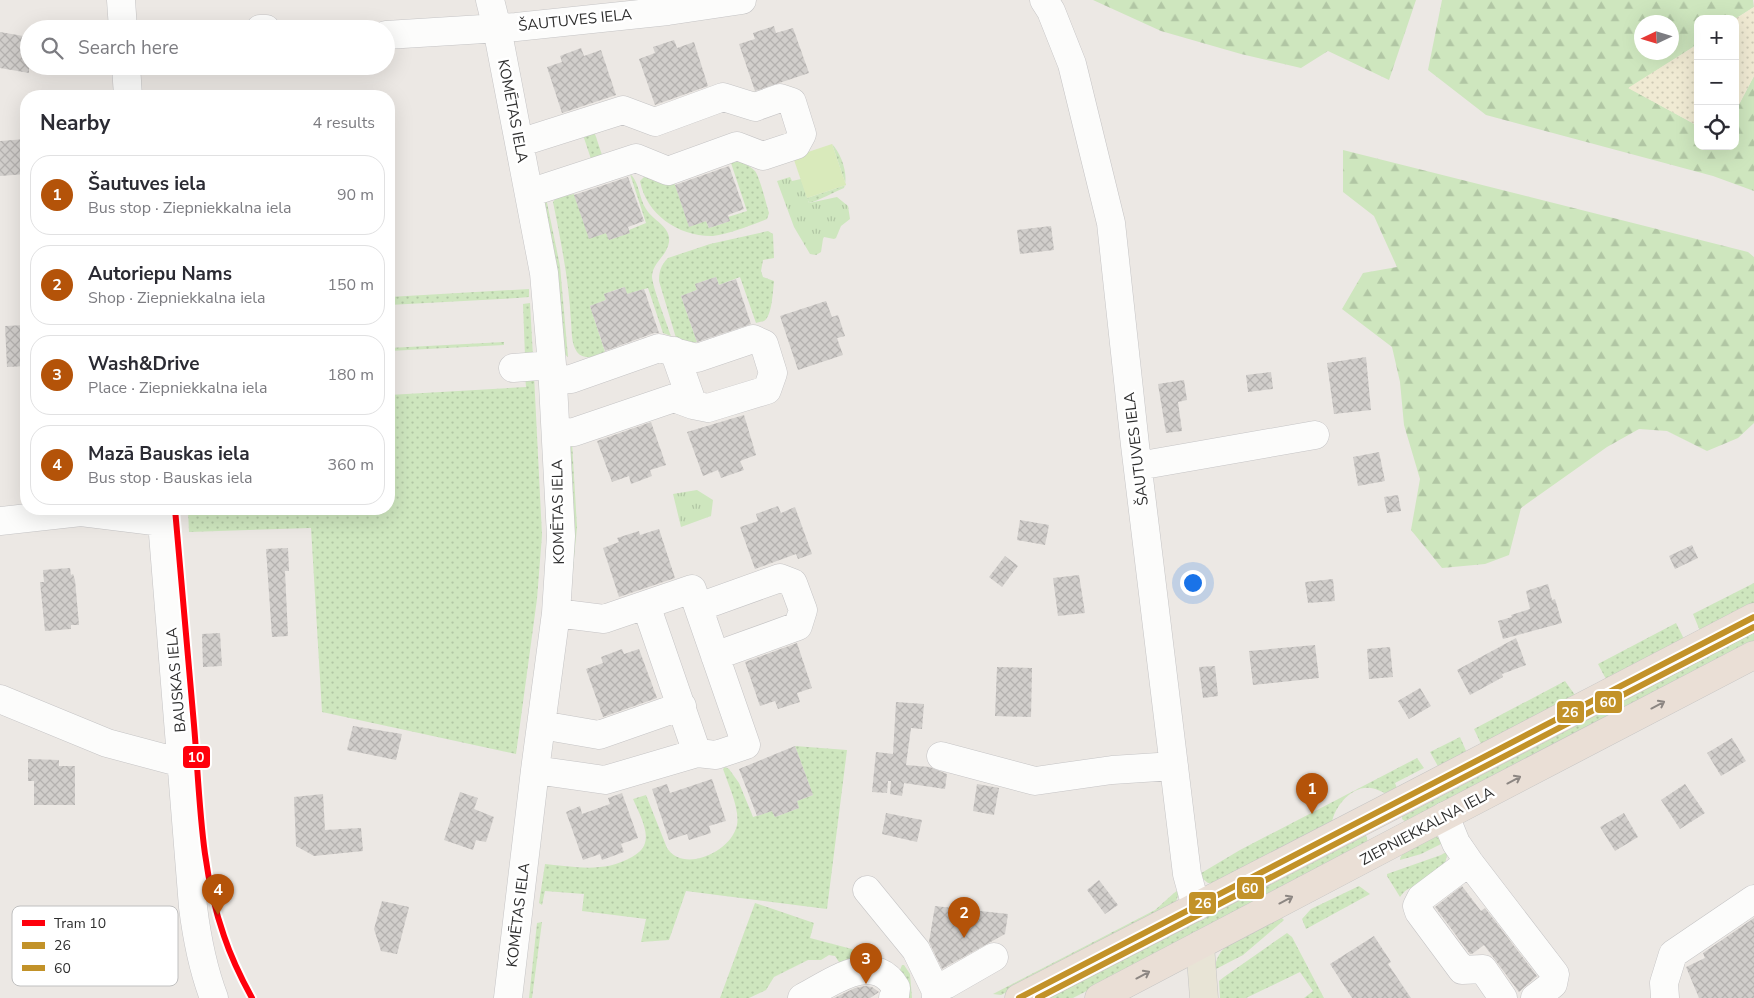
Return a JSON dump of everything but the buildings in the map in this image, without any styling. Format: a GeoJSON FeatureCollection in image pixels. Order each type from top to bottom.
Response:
{"type":"FeatureCollection","features":[{"type":"Feature","properties":{"kind":"highway"},"geometry":{"type":"LineString","coordinates":[[1019,998],[1754,617]]}},
{"type":"Feature","properties":{"kind":"highway","name":"ZIEPNIEKKALNA IELA"},"geometry":{"type":"LineString","coordinates":[[1100,998],[1754,655]]}},
{"type":"Feature","properties":{"kind":"highway"},"geometry":{"type":"LineString","coordinates":[[1376,814],[1385,818],[1392,827],[1394,833],[1393,843]]}},
{"type":"Feature","properties":{"kind":"main road"},"geometry":{"type":"LineString","coordinates":[[1200,945],[1204,998]]}},
{"type":"Feature","properties":{"kind":"street"},"geometry":{"type":"LineString","coordinates":[[121,0],[122,20]]}},
{"type":"Feature","properties":{"kind":"street","name":"KOMĒTAS IELA"},"geometry":{"type":"LineString","coordinates":[[490,0],[544,273],[553,373],[561,536],[556,613],[508,998]]}},
{"type":"Feature","properties":{"kind":"street","name":"ŠAUTUVES IELA"},"geometry":{"type":"LineString","coordinates":[[395,34],[497,28],[668,11],[742,0]]}},
{"type":"Feature","properties":{"kind":"street","name":"ŠAUTUVES IELA"},"geometry":{"type":"LineString","coordinates":[[1044,0],[1072,64],[1111,223],[1174,766],[1188,874],[1196,907]]}},
{"type":"Feature","properties":{"kind":"street"},"geometry":{"type":"LineString","coordinates":[[127,75],[128,90]]}},
{"type":"Feature","properties":{"kind":"street"},"geometry":{"type":"LineString","coordinates":[[519,143],[623,110],[654,122],[723,97],[755,107],[780,98],[792,102],[802,134],[796,145],[763,156],[737,146],[668,171],[636,158],[529,193]]}},
{"type":"Feature","properties":{"kind":"street"},"geometry":{"type":"LineString","coordinates":[[639,117],[651,163]]}},
{"type":"Feature","properties":{"kind":"street"},"geometry":{"type":"LineString","coordinates":[[513,368],[553,373],[571,379],[660,348],[697,358],[753,339],[764,344],[773,373],[767,390],[708,408],[692,405],[674,398],[574,432],[556,433]]}},
{"type":"Feature","properties":{"kind":"street"},"geometry":{"type":"LineString","coordinates":[[674,352],[692,405]]}},
{"type":"Feature","properties":{"kind":"street"},"geometry":{"type":"LineString","coordinates":[[1138,466],[1315,435]]}},
{"type":"Feature","properties":{"kind":"street"},"geometry":{"type":"LineString","coordinates":[[0,521],[54,515]]}},
{"type":"Feature","properties":{"kind":"street","name":"BAUSKAS IELA"},"geometry":{"type":"LineString","coordinates":[[162,515],[197,935],[206,978],[214,998]]}},
{"type":"Feature","properties":{"kind":"street"},"geometry":{"type":"LineString","coordinates":[[699,608],[780,578],[794,583],[803,610],[798,626],[715,656]]}},
{"type":"Feature","properties":{"kind":"street"},"geometry":{"type":"LineString","coordinates":[[535,770],[605,780],[697,753],[716,755],[746,745],[692,589],[604,619],[556,613]]}},
{"type":"Feature","properties":{"kind":"street"},"geometry":{"type":"LineString","coordinates":[[646,605],[697,753]]}},
{"type":"Feature","properties":{"kind":"street"},"geometry":{"type":"LineString","coordinates":[[0,699],[107,744],[182,763]]}},
{"type":"Feature","properties":{"kind":"street"},"geometry":{"type":"LineString","coordinates":[[541,725],[599,735],[682,706]]}},
{"type":"Feature","properties":{"kind":"street"},"geometry":{"type":"LineString","coordinates":[[941,756],[1036,781],[1112,770],[1174,766]]}},
{"type":"Feature","properties":{"kind":"street"},"geometry":{"type":"LineString","coordinates":[[1445,816],[1456,843],[1469,862],[1555,974],[1553,984],[1535,998]]}},
{"type":"Feature","properties":{"kind":"street"},"geometry":{"type":"LineString","coordinates":[[1469,862],[1421,898],[1417,906],[1419,912],[1462,970],[1483,969],[1503,998]]}},
{"type":"Feature","properties":{"kind":"street"},"geometry":{"type":"LineString","coordinates":[[867,890],[916,950],[946,992],[994,957]]}},
{"type":"Feature","properties":{"kind":"street"},"geometry":{"type":"LineString","coordinates":[[1666,998],[1664,983],[1673,954],[1754,899]]}},
{"type":"Feature","properties":{"kind":"street"},"geometry":{"type":"LineString","coordinates":[[802,998],[853,971],[868,970],[879,972],[886,976],[896,988],[893,998]]}},
{"type":"Feature","properties":{"kind":"green space"},"geometry":{"type":"Polygon","coordinates":[[[1093,0],[1416,0],[1389,80],[1328,51],[1301,68],[1241,54],[1161,31],[1093,0]]]}},
{"type":"Feature","properties":{"kind":"green space"},"geometry":{"type":"Polygon","coordinates":[[[1442,0],[1753,0],[1754,7],[1739,16],[1694,15],[1694,47],[1679,56],[1679,15],[1634,15],[1634,60],[1673,60],[1629,88],[1694,124],[1694,150],[1739,150],[1739,104],[1754,76],[1754,191],[1713,176],[1486,115],[1428,70],[1442,0]]]}},
{"type":"Feature","properties":{"kind":"green space"},"geometry":{"type":"Polygon","coordinates":[[[594,131],[603,158],[592,162],[583,135],[594,131]]]}},
{"type":"Feature","properties":{"kind":"green space"},"geometry":{"type":"Polygon","coordinates":[[[832,144],[838,153],[845,171],[845,183],[832,144]]]}},
{"type":"Feature","properties":{"kind":"green space"},"geometry":{"type":"Polygon","coordinates":[[[832,144],[846,185],[807,198],[793,157],[832,144]]]}},
{"type":"Feature","properties":{"kind":"green space"},"geometry":{"type":"Polygon","coordinates":[[[1343,150],[1748,252],[1754,257],[1754,423],[1738,438],[1707,451],[1667,431],[1639,429],[1607,447],[1521,508],[1509,555],[1485,564],[1442,568],[1411,530],[1420,479],[1404,425],[1400,382],[1392,347],[1342,309],[1363,273],[1397,267],[1374,216],[1343,192],[1343,150]]]}},
{"type":"Feature","properties":{"kind":"green space"},"geometry":{"type":"Polygon","coordinates":[[[730,160],[744,163],[757,174],[769,213],[767,219],[723,234],[699,235],[687,232],[665,221],[656,213],[643,193],[640,181],[645,176],[674,182],[689,226],[706,221],[709,228],[730,221],[728,217],[747,211],[730,160]]]}},
{"type":"Feature","properties":{"kind":"green space"},"geometry":{"type":"Polygon","coordinates":[[[630,174],[635,181],[646,209],[669,236],[668,247],[655,267],[652,276],[671,336],[663,333],[648,288],[627,294],[624,287],[604,294],[606,300],[590,306],[605,352],[595,357],[587,357],[577,352],[573,341],[567,277],[553,202],[556,198],[574,194],[589,238],[606,233],[609,240],[629,233],[629,230],[646,223],[630,174]]]}},
{"type":"Feature","properties":{"kind":"green space"},"geometry":{"type":"Polygon","coordinates":[[[790,177],[792,181],[801,179],[809,203],[837,197],[848,206],[850,219],[841,226],[836,238],[824,237],[821,252],[816,255],[810,254],[794,227],[777,181],[790,177]]]}},
{"type":"Feature","properties":{"kind":"green space"},"geometry":{"type":"Polygon","coordinates":[[[845,185],[844,188],[809,203],[807,198],[845,185]]]}},
{"type":"Feature","properties":{"kind":"green space"},"geometry":{"type":"Polygon","coordinates":[[[546,198],[560,266],[568,357],[563,353],[542,202],[546,198]]]}},
{"type":"Feature","properties":{"kind":"green space"},"geometry":{"type":"Polygon","coordinates":[[[768,231],[773,234],[774,258],[763,260],[761,271],[763,277],[774,281],[772,303],[767,319],[756,323],[740,277],[719,285],[716,277],[695,284],[697,290],[681,296],[697,342],[691,343],[676,338],[659,281],[661,268],[668,258],[710,244],[768,231]]]}},
{"type":"Feature","properties":{"kind":"green space"},"geometry":{"type":"Polygon","coordinates":[[[529,289],[529,297],[395,305],[395,297],[529,289]]]}},
{"type":"Feature","properties":{"kind":"green space"},"geometry":{"type":"Polygon","coordinates":[[[530,303],[533,357],[525,356],[523,304],[530,303]]]}},
{"type":"Feature","properties":{"kind":"green space"},"geometry":{"type":"Polygon","coordinates":[[[504,342],[504,345],[395,351],[395,348],[504,342]]]}},
{"type":"Feature","properties":{"kind":"green space"},"geometry":{"type":"Polygon","coordinates":[[[525,375],[534,375],[542,535],[537,599],[516,754],[322,712],[311,528],[189,532],[188,515],[395,515],[395,395],[526,387],[525,375]]]}},
{"type":"Feature","properties":{"kind":"green space"},"geometry":{"type":"Polygon","coordinates":[[[569,442],[572,442],[577,527],[570,600],[569,442]]]}},
{"type":"Feature","properties":{"kind":"green space"},"geometry":{"type":"Polygon","coordinates":[[[697,490],[713,500],[711,516],[681,527],[673,494],[697,490]]]}},
{"type":"Feature","properties":{"kind":"green space"},"geometry":{"type":"Polygon","coordinates":[[[1754,583],[1754,603],[1700,631],[1693,614],[1754,583]]]}},
{"type":"Feature","properties":{"kind":"green space"},"geometry":{"type":"Polygon","coordinates":[[[1676,623],[1685,641],[1607,681],[1598,664],[1676,623]]]}},
{"type":"Feature","properties":{"kind":"green space"},"geometry":{"type":"Polygon","coordinates":[[[1754,629],[1754,643],[1406,822],[1402,819],[1402,815],[1754,629]]]}},
{"type":"Feature","properties":{"kind":"green space"},"geometry":{"type":"Polygon","coordinates":[[[1565,681],[1575,695],[1482,746],[1474,729],[1565,681]]]}},
{"type":"Feature","properties":{"kind":"green space"},"geometry":{"type":"Polygon","coordinates":[[[1460,737],[1467,753],[1439,768],[1430,752],[1460,737]]]}},
{"type":"Feature","properties":{"kind":"green space"},"geometry":{"type":"Polygon","coordinates":[[[795,746],[847,750],[827,909],[686,891],[669,940],[641,942],[646,919],[582,911],[584,894],[545,891],[542,905],[539,903],[545,864],[590,868],[600,867],[621,862],[634,856],[641,850],[645,843],[646,832],[633,799],[646,795],[667,848],[675,856],[684,859],[695,859],[717,851],[733,835],[737,825],[737,812],[723,769],[725,767],[729,769],[739,783],[753,817],[772,811],[775,817],[799,808],[797,801],[813,795],[795,746]]]}},
{"type":"Feature","properties":{"kind":"green space"},"geometry":{"type":"Polygon","coordinates":[[[1417,758],[1424,768],[1395,783],[1398,791],[1390,795],[1371,788],[1357,790],[1341,803],[1332,822],[1219,883],[1208,883],[1198,875],[1240,850],[1417,758]]]}},
{"type":"Feature","properties":{"kind":"green space"},"geometry":{"type":"Polygon","coordinates":[[[1362,833],[1366,835],[1368,843],[1215,925],[1073,998],[1043,998],[1362,833]]]}},
{"type":"Feature","properties":{"kind":"green space"},"geometry":{"type":"Polygon","coordinates":[[[1435,836],[1445,842],[1421,854],[1400,860],[1409,848],[1435,836]]]}},
{"type":"Feature","properties":{"kind":"green space"},"geometry":{"type":"Polygon","coordinates":[[[1448,851],[1444,868],[1420,884],[1408,889],[1400,897],[1387,874],[1448,851]]]}},
{"type":"Feature","properties":{"kind":"green space"},"geometry":{"type":"Polygon","coordinates":[[[1359,886],[1370,894],[1306,929],[1302,919],[1311,909],[1359,886]]]}},
{"type":"Feature","properties":{"kind":"green space"},"geometry":{"type":"Polygon","coordinates":[[[1180,889],[1175,905],[1165,911],[1001,995],[993,994],[1155,910],[1180,889]]]}},
{"type":"Feature","properties":{"kind":"green space"},"geometry":{"type":"Polygon","coordinates":[[[755,903],[814,923],[810,938],[867,953],[865,960],[900,970],[902,965],[904,965],[910,974],[912,998],[903,998],[843,968],[835,956],[829,955],[821,960],[808,960],[774,977],[766,990],[749,998],[720,998],[755,903]]]}},
{"type":"Feature","properties":{"kind":"green space"},"geometry":{"type":"Polygon","coordinates":[[[1281,917],[1284,920],[1243,955],[1216,969],[1214,967],[1219,955],[1238,937],[1281,917]]]}},
{"type":"Feature","properties":{"kind":"green space"},"geometry":{"type":"Polygon","coordinates":[[[542,922],[532,998],[529,998],[537,923],[542,922]]]}},
{"type":"Feature","properties":{"kind":"green space"},"geometry":{"type":"Polygon","coordinates":[[[1287,933],[1292,937],[1324,998],[1304,998],[1313,991],[1300,972],[1246,998],[1220,998],[1219,981],[1287,933]]]}},
{"type":"Feature","properties":{"kind":"sand"},"geometry":{"type":"Polygon","coordinates":[[[1754,7],[1754,76],[1739,104],[1739,60],[1739,16],[1754,7]]]}},
{"type":"Feature","properties":{"kind":"sand"},"geometry":{"type":"Polygon","coordinates":[[[1694,47],[1694,124],[1628,88],[1673,60],[1679,60],[1679,56],[1694,47]]]}},
{"type":"Feature","properties":{"kind":"tram line","name":"10"},"geometry":{"type":"LineString","coordinates":[[175,515],[202,831],[210,884],[224,936],[252,998]]}},
{"type":"Feature","properties":{"kind":"transit line","name":"26"},"geometry":{"type":"LineString","coordinates":[[1019,998],[1754,617]]}},
{"type":"Feature","properties":{"kind":"transit line","name":"60"},"geometry":{"type":"LineString","coordinates":[[1038,998],[1754,627]]}},
{"type":"Feature","properties":{"kind":"place","name":"Šautuves iela"},"geometry":{"type":"Point","coordinates":[1312,814]}},
{"type":"Feature","properties":{"kind":"place","name":"Mazā Bauskas iela"},"geometry":{"type":"Point","coordinates":[218,915]}},
{"type":"Feature","properties":{"kind":"place","name":"Autoriepu Nams"},"geometry":{"type":"Point","coordinates":[964,938]}},
{"type":"Feature","properties":{"kind":"place","name":"Wash&Drive"},"geometry":{"type":"Point","coordinates":[866,984]}}]}
